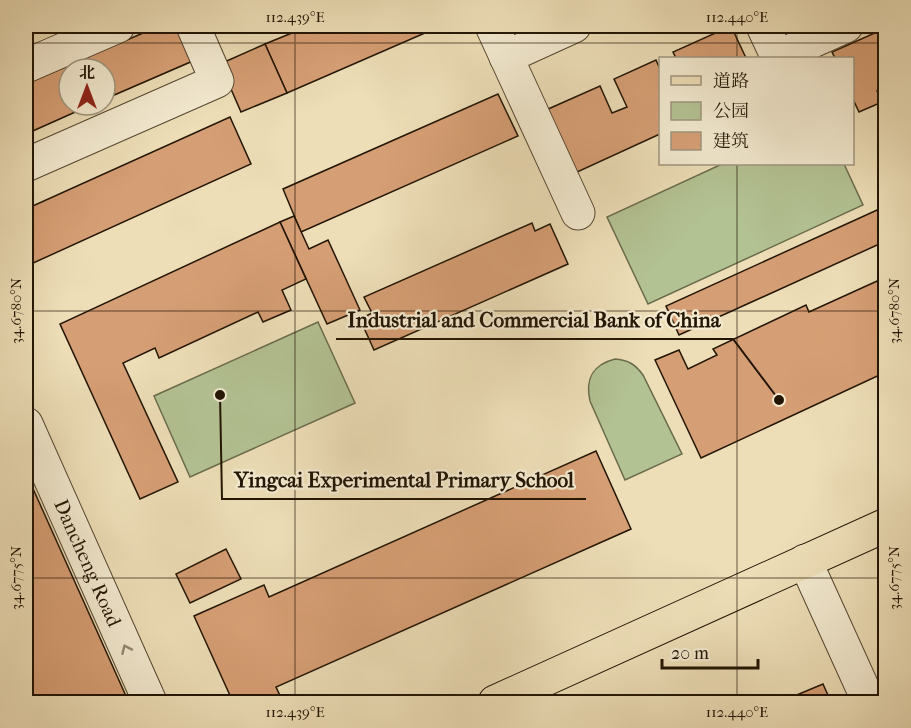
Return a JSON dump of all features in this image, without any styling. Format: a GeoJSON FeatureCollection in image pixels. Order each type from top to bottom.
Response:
{"type":"FeatureCollection","features":[{"type":"Feature","properties":{"kind":"main road"},"geometry":{"type":"LineString","coordinates":[[544,702],[809,570],[885,525]]}},
{"type":"Feature","properties":{"kind":"main road"},"geometry":{"type":"LineString","coordinates":[[495,702],[809,570],[885,547]]}},
{"type":"Feature","properties":{"kind":"street"},"geometry":{"type":"LineString","coordinates":[[26,66],[118,26]]}},
{"type":"Feature","properties":{"kind":"street"},"geometry":{"type":"LineString","coordinates":[[26,165],[217,81],[193,26]]}},
{"type":"Feature","properties":{"kind":"street"},"geometry":{"type":"LineString","coordinates":[[492,26],[578,213]]}},
{"type":"Feature","properties":{"kind":"street"},"geometry":{"type":"LineString","coordinates":[[506,57],[574,26]]}},
{"type":"Feature","properties":{"kind":"street"},"geometry":{"type":"LineString","coordinates":[[763,26],[777,57]]}},
{"type":"Feature","properties":{"kind":"street"},"geometry":{"type":"LineString","coordinates":[[779,57],[846,26]]}},
{"type":"Feature","properties":{"kind":"street","name":"Dancheng Road"},"geometry":{"type":"LineString","coordinates":[[26,424],[150,702]]}},
{"type":"Feature","properties":{"kind":"street"},"geometry":{"type":"LineString","coordinates":[[809,570],[869,702]]}},
{"type":"Feature","properties":{"kind":"green space"},"geometry":{"type":"Polygon","coordinates":[[[720,165],[844,165],[863,205],[648,304],[607,217],[720,165]]]}},
{"type":"Feature","properties":{"kind":"green space"},"geometry":{"type":"Polygon","coordinates":[[[318,322],[355,403],[190,477],[154,396],[318,322]]]}},
{"type":"Feature","properties":{"kind":"green space"},"geometry":{"type":"Polygon","coordinates":[[[615,359],[631,363],[643,375],[682,454],[625,480],[590,401],[589,393],[592,374],[601,365],[615,359]]]}},
{"type":"Feature","properties":{"kind":"building"},"geometry":{"type":"Polygon","coordinates":[[[159,26],[189,26],[202,57],[117,94],[117,57],[88,57],[159,26]]]}},
{"type":"Feature","properties":{"kind":"building"},"geometry":{"type":"Polygon","coordinates":[[[309,26],[441,26],[287,93],[265,44],[309,26]]]}},
{"type":"Feature","properties":{"kind":"building"},"geometry":{"type":"Polygon","coordinates":[[[731,26],[746,57],[676,57],[673,52],[731,26]]]}},
{"type":"Feature","properties":{"kind":"building"},"geometry":{"type":"Polygon","coordinates":[[[886,28],[886,88],[877,91],[882,102],[859,112],[854,101],[854,57],[834,57],[832,52],[886,28]]]}},
{"type":"Feature","properties":{"kind":"building"},"geometry":{"type":"Polygon","coordinates":[[[265,44],[287,93],[241,112],[220,64],[265,44]]]}},
{"type":"Feature","properties":{"kind":"building"},"geometry":{"type":"Polygon","coordinates":[[[656,60],[659,67],[659,134],[575,173],[546,110],[600,86],[612,113],[627,107],[614,79],[656,60]]]}},
{"type":"Feature","properties":{"kind":"building"},"geometry":{"type":"Polygon","coordinates":[[[57,70],[57,117],[64,117],[26,134],[26,84],[57,70]]]}},
{"type":"Feature","properties":{"kind":"building"},"geometry":{"type":"Polygon","coordinates":[[[498,94],[518,136],[301,232],[283,189],[498,94]]]}},
{"type":"Feature","properties":{"kind":"building"},"geometry":{"type":"Polygon","coordinates":[[[230,117],[251,164],[31,264],[26,253],[26,209],[230,117]]]}},
{"type":"Feature","properties":{"kind":"building"},"geometry":{"type":"Polygon","coordinates":[[[886,206],[886,241],[679,335],[666,306],[886,206]]]}},
{"type":"Feature","properties":{"kind":"building"},"geometry":{"type":"Polygon","coordinates":[[[294,216],[309,249],[328,240],[360,310],[327,324],[280,222],[294,216]]]}},
{"type":"Feature","properties":{"kind":"building"},"geometry":{"type":"Polygon","coordinates":[[[280,222],[306,279],[282,290],[291,310],[263,322],[258,312],[159,358],[155,348],[123,363],[178,482],[140,499],[60,324],[280,222]]]}},
{"type":"Feature","properties":{"kind":"building"},"geometry":{"type":"Polygon","coordinates":[[[532,223],[535,231],[550,224],[568,264],[374,350],[360,319],[372,313],[364,297],[532,223]]]}},
{"type":"Feature","properties":{"kind":"building"},"geometry":{"type":"Polygon","coordinates":[[[886,277],[886,372],[701,458],[655,360],[679,350],[688,369],[717,355],[713,349],[806,305],[809,312],[886,277]]]}},
{"type":"Feature","properties":{"kind":"building"},"geometry":{"type":"Polygon","coordinates":[[[596,451],[631,529],[276,687],[283,702],[233,702],[194,616],[264,585],[269,597],[596,451]]]}},
{"type":"Feature","properties":{"kind":"building"},"geometry":{"type":"Polygon","coordinates":[[[26,473],[126,696],[111,702],[27,702],[26,473]]]}},
{"type":"Feature","properties":{"kind":"building"},"geometry":{"type":"Polygon","coordinates":[[[226,549],[241,579],[190,603],[176,574],[226,549]]]}},
{"type":"Feature","properties":{"kind":"building"},"geometry":{"type":"Polygon","coordinates":[[[823,684],[831,702],[780,702],[823,684]]]}},
{"type":"Feature","properties":{"kind":"place","name":"Yingcai Experimental Primary School"},"geometry":{"type":"Point","coordinates":[220,395]}},
{"type":"Feature","properties":{"kind":"place","name":"Industrial and Commercial Bank of China"},"geometry":{"type":"Point","coordinates":[779,400]}}]}
